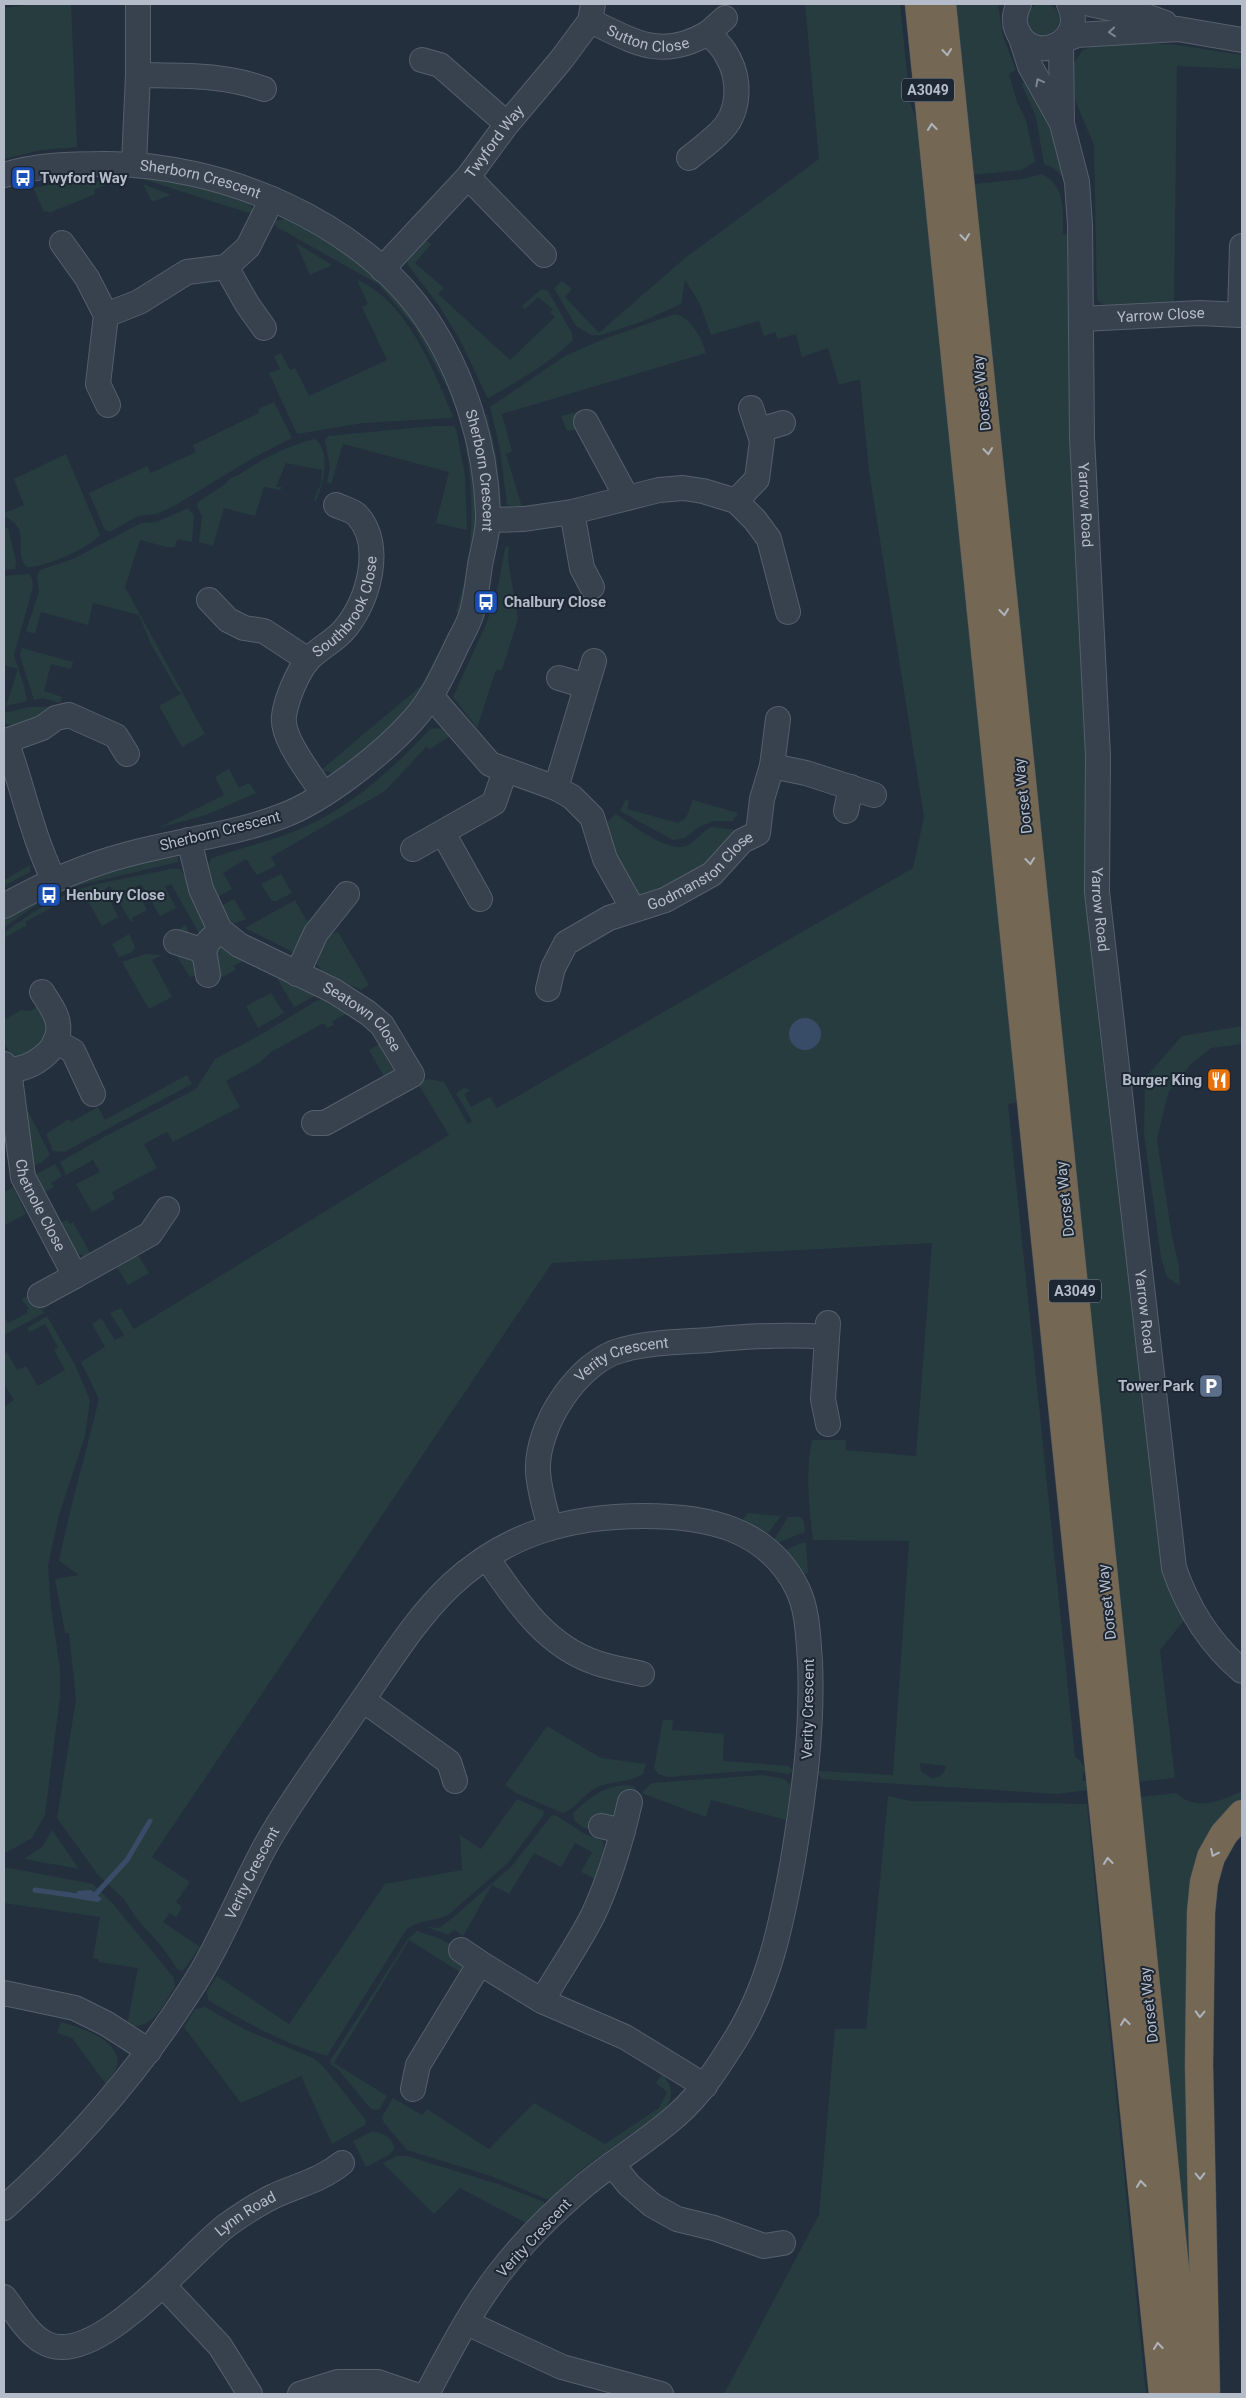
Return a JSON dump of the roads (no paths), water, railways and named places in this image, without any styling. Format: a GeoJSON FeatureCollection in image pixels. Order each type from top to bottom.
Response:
{"type":"FeatureCollection","features":[{"type":"Feature","properties":{"kind":"highway","name":"Dorset Way"},"geometry":{"type":"LineString","coordinates":[[919,4],[1163,2394]]}},
{"type":"Feature","properties":{"kind":"highway","name":"Dorset Way"},"geometry":{"type":"LineString","coordinates":[[942,4],[1188,2394]]}},
{"type":"Feature","properties":{"kind":"highway"},"geometry":{"type":"LineString","coordinates":[[1206,2394],[1199,2064],[1201,1912],[1204,1882],[1211,1857],[1224,1834],[1242,1814]]}},
{"type":"Feature","properties":{"kind":"street"},"geometry":{"type":"LineString","coordinates":[[134,163],[138,75],[138,4]]}},
{"type":"Feature","properties":{"kind":"street","name":"Yarrow Road"},"geometry":{"type":"LineString","coordinates":[[1062,124],[1062,42],[1072,26],[1072,11],[1069,4]]}},
{"type":"Feature","properties":{"kind":"street"},"geometry":{"type":"LineString","coordinates":[[1090,4],[1146,16],[1178,29],[1242,40]]}},
{"type":"Feature","properties":{"kind":"street","name":"Yarrow Road"},"geometry":{"type":"LineString","coordinates":[[1017,5],[1015,23],[1030,66],[1062,124],[1078,182],[1082,319],[1082,437],[1098,756],[1097,892],[1169,1536],[1174,1568],[1184,1597],[1203,1628],[1227,1658],[1242,1671]]}},
{"type":"Feature","properties":{"kind":"street","name":"Sutton Close"},"geometry":{"type":"LineString","coordinates":[[591,12],[643,45],[666,48],[699,38],[716,26],[734,72],[737,94],[732,116],[721,132],[689,158]]}},
{"type":"Feature","properties":{"kind":"street","name":"Twyford Way"},"geometry":{"type":"LineString","coordinates":[[382,269],[468,177],[506,124],[561,60],[591,12]]}},
{"type":"Feature","properties":{"kind":"street"},"geometry":{"type":"LineString","coordinates":[[1021,38],[1036,47],[1044,48],[1077,35],[1178,29]]}},
{"type":"Feature","properties":{"kind":"street"},"geometry":{"type":"LineString","coordinates":[[422,60],[440,66],[506,124]]}},
{"type":"Feature","properties":{"kind":"street"},"geometry":{"type":"LineString","coordinates":[[138,75],[216,78],[242,81],[264,89]]}},
{"type":"Feature","properties":{"kind":"street","name":"Sherborn Crescent"},"geometry":{"type":"LineString","coordinates":[[4,175],[69,164],[134,163],[177,168],[227,182],[272,199],[313,219],[353,245],[382,269],[402,289],[426,318],[456,374],[474,424],[483,467],[488,520],[472,615],[431,696],[414,719],[359,770],[323,794],[285,815],[236,830],[126,854],[54,880],[4,906]]}},
{"type":"Feature","properties":{"kind":"street"},"geometry":{"type":"LineString","coordinates":[[468,177],[544,255]]}},
{"type":"Feature","properties":{"kind":"street"},"geometry":{"type":"LineString","coordinates":[[106,314],[140,302],[187,272],[226,266],[248,247],[272,199]]}},
{"type":"Feature","properties":{"kind":"street"},"geometry":{"type":"LineString","coordinates":[[62,243],[88,278],[106,314],[98,384],[108,405]]}},
{"type":"Feature","properties":{"kind":"street","name":"Yarrow Close"},"geometry":{"type":"LineString","coordinates":[[1082,319],[1200,313],[1241,315],[1242,246]]}},
{"type":"Feature","properties":{"kind":"street"},"geometry":{"type":"LineString","coordinates":[[226,266],[247,304],[264,328]]}},
{"type":"Feature","properties":{"kind":"street"},"geometry":{"type":"LineString","coordinates":[[736,501],[757,479],[762,441],[760,430],[751,408]]}},
{"type":"Feature","properties":{"kind":"street"},"geometry":{"type":"LineString","coordinates":[[586,422],[627,498]]}},
{"type":"Feature","properties":{"kind":"street"},"geometry":{"type":"LineString","coordinates":[[760,430],[783,423]]}},
{"type":"Feature","properties":{"kind":"street"},"geometry":{"type":"LineString","coordinates":[[488,520],[524,519],[572,512],[660,490],[683,488],[703,491],[736,501],[755,520],[768,539],[788,612]]}},
{"type":"Feature","properties":{"kind":"street","name":"Southbrook Close"},"geometry":{"type":"LineString","coordinates":[[323,794],[287,735],[284,718],[288,696],[308,660],[343,631],[358,610],[369,583],[371,558],[367,531],[356,514],[336,505]]}},
{"type":"Feature","properties":{"kind":"street"},"geometry":{"type":"LineString","coordinates":[[572,512],[582,568],[592,587]]}},
{"type":"Feature","properties":{"kind":"street","name":"Southbrook Close"},"geometry":{"type":"LineString","coordinates":[[209,600],[228,620],[244,628],[264,631],[308,660]]}},
{"type":"Feature","properties":{"kind":"street"},"geometry":{"type":"LineString","coordinates":[[556,788],[594,661]]}},
{"type":"Feature","properties":{"kind":"street"},"geometry":{"type":"LineString","coordinates":[[559,678],[586,686]]}},
{"type":"Feature","properties":{"kind":"street","name":"Godmanston Close"},"geometry":{"type":"LineString","coordinates":[[431,696],[490,764],[556,788],[572,797],[592,817],[605,858],[633,909]]}},
{"type":"Feature","properties":{"kind":"street"},"geometry":{"type":"LineString","coordinates":[[54,880],[36,840],[15,767],[5,741],[42,728],[56,718],[69,715],[116,736],[127,754]]}},
{"type":"Feature","properties":{"kind":"street","name":"Godmanston Close"},"geometry":{"type":"LineString","coordinates":[[545,972],[566,944],[609,918],[665,900],[712,874],[742,841],[758,834],[762,799],[772,766],[778,719]]}},
{"type":"Feature","properties":{"kind":"street"},"geometry":{"type":"LineString","coordinates":[[772,766],[806,773],[874,795]]}},
{"type":"Feature","properties":{"kind":"street"},"geometry":{"type":"LineString","coordinates":[[413,849],[494,803],[505,771]]}},
{"type":"Feature","properties":{"kind":"street"},"geometry":{"type":"LineString","coordinates":[[846,811],[851,787]]}},
{"type":"Feature","properties":{"kind":"street"},"geometry":{"type":"LineString","coordinates":[[443,833],[480,900]]}},
{"type":"Feature","properties":{"kind":"street","name":"Seatown Close"},"geometry":{"type":"LineString","coordinates":[[190,840],[201,889],[220,930],[239,945],[334,990],[368,1012],[382,1025],[421,1073],[325,1122],[314,1123]]}},
{"type":"Feature","properties":{"kind":"street"},"geometry":{"type":"LineString","coordinates":[[297,974],[316,933],[337,921],[347,894]]}},
{"type":"Feature","properties":{"kind":"street"},"geometry":{"type":"LineString","coordinates":[[208,975],[204,951],[208,942],[220,930]]}},
{"type":"Feature","properties":{"kind":"street"},"geometry":{"type":"LineString","coordinates":[[176,942],[204,951]]}},
{"type":"Feature","properties":{"kind":"street"},"geometry":{"type":"LineString","coordinates":[[42,992],[56,1016],[58,1037],[55,1041],[73,1051],[93,1094]]}},
{"type":"Feature","properties":{"kind":"street","name":"Chetnole Close"},"geometry":{"type":"LineString","coordinates":[[55,1041],[48,1052],[28,1067],[6,1067],[22,1177],[75,1276]]}},
{"type":"Feature","properties":{"kind":"street"},"geometry":{"type":"LineString","coordinates":[[40,1295],[150,1234],[167,1209]]}},
{"type":"Feature","properties":{"kind":"street","name":"Verity Crescent"},"geometry":{"type":"LineString","coordinates":[[550,1527],[542,1497],[538,1470],[540,1446],[559,1403],[575,1382],[596,1364],[620,1350],[653,1344],[828,1330],[823,1399],[828,1424]]}},
{"type":"Feature","properties":{"kind":"street","name":"Verity Crescent"},"geometry":{"type":"LineString","coordinates":[[4,2208],[49,2166],[148,2051],[190,1992],[215,1949],[268,1843],[363,1700],[431,1607],[448,1588],[487,1558],[510,1544],[550,1527],[576,1520],[615,1516],[682,1516],[714,1522],[737,1530],[762,1545],[782,1566],[800,1593],[808,1635],[810,1729],[806,1784],[776,1942],[760,1991],[739,2034],[705,2086],[670,2121],[585,2185],[535,2234],[494,2280],[427,2394]]}},
{"type":"Feature","properties":{"kind":"street"},"geometry":{"type":"LineString","coordinates":[[487,1558],[522,1608],[555,1641],[574,1653],[596,1663],[642,1674]]}},
{"type":"Feature","properties":{"kind":"street"},"geometry":{"type":"LineString","coordinates":[[363,1700],[449,1762],[455,1781]]}},
{"type":"Feature","properties":{"kind":"street"},"geometry":{"type":"LineString","coordinates":[[542,2001],[592,1917],[605,1889],[630,1802]]}},
{"type":"Feature","properties":{"kind":"street"},"geometry":{"type":"LineString","coordinates":[[601,1826],[623,1831]]}},
{"type":"Feature","properties":{"kind":"street"},"geometry":{"type":"LineString","coordinates":[[461,1950],[542,2001],[625,2037],[705,2086]]}},
{"type":"Feature","properties":{"kind":"street"},"geometry":{"type":"LineString","coordinates":[[413,2089],[418,2066],[480,1963]]}},
{"type":"Feature","properties":{"kind":"street"},"geometry":{"type":"LineString","coordinates":[[4,1993],[75,2008],[107,2024],[148,2051]]}},
{"type":"Feature","properties":{"kind":"street","name":"Lynn Road"},"geometry":{"type":"LineString","coordinates":[[4,2297],[31,2331],[44,2343],[62,2347],[79,2345],[99,2336],[132,2312],[222,2228],[244,2212],[272,2197],[327,2175],[342,2162]]}},
{"type":"Feature","properties":{"kind":"street"},"geometry":{"type":"LineString","coordinates":[[612,2164],[629,2185],[652,2205],[677,2219],[714,2228],[764,2246],[783,2243]]}},
{"type":"Feature","properties":{"kind":"street"},"geometry":{"type":"LineString","coordinates":[[163,2285],[220,2346],[250,2394]]}},
{"type":"Feature","properties":{"kind":"street"},"geometry":{"type":"LineString","coordinates":[[467,2323],[562,2367],[661,2394]]}},
{"type":"Feature","properties":{"kind":"street"},"geometry":{"type":"LineString","coordinates":[[300,2394],[338,2382],[378,2382],[413,2394]]}},
{"type":"Feature","properties":{"kind":"water"},"geometry":{"type":"Polygon","coordinates":[[[805,1018],[811,1019],[816,1023],[820,1028],[820,1040],[816,1045],[811,1049],[805,1050],[799,1049],[794,1045],[790,1040],[789,1034],[790,1028],[794,1023],[799,1019],[805,1018]]]}},
{"type":"Feature","properties":{"kind":"water"},"geometry":{"type":"Polygon","coordinates":[[[91,1890],[102,1899],[98,1902],[78,1899],[77,1891],[91,1890]]]}},
{"type":"Feature","properties":{"kind":"waterway"},"geometry":{"type":"LineString","coordinates":[[96,1894],[127,1860],[150,1821]]}},
{"type":"Feature","properties":{"kind":"waterway"},"geometry":{"type":"LineString","coordinates":[[35,1890],[78,1896]]}},
{"type":"Feature","properties":{"kind":"place","name":"Twyford Way"},"geometry":{"type":"Point","coordinates":[23,178]}},
{"type":"Feature","properties":{"kind":"place","name":"Chalbury Close"},"geometry":{"type":"Point","coordinates":[486,602]}},
{"type":"Feature","properties":{"kind":"place","name":"Henbury Close"},"geometry":{"type":"Point","coordinates":[49,895]}},
{"type":"Feature","properties":{"kind":"place","name":"Burger King"},"geometry":{"type":"Point","coordinates":[1219,1080]}},
{"type":"Feature","properties":{"kind":"place","name":"Tower Park"},"geometry":{"type":"Point","coordinates":[1211,1386]}}]}
